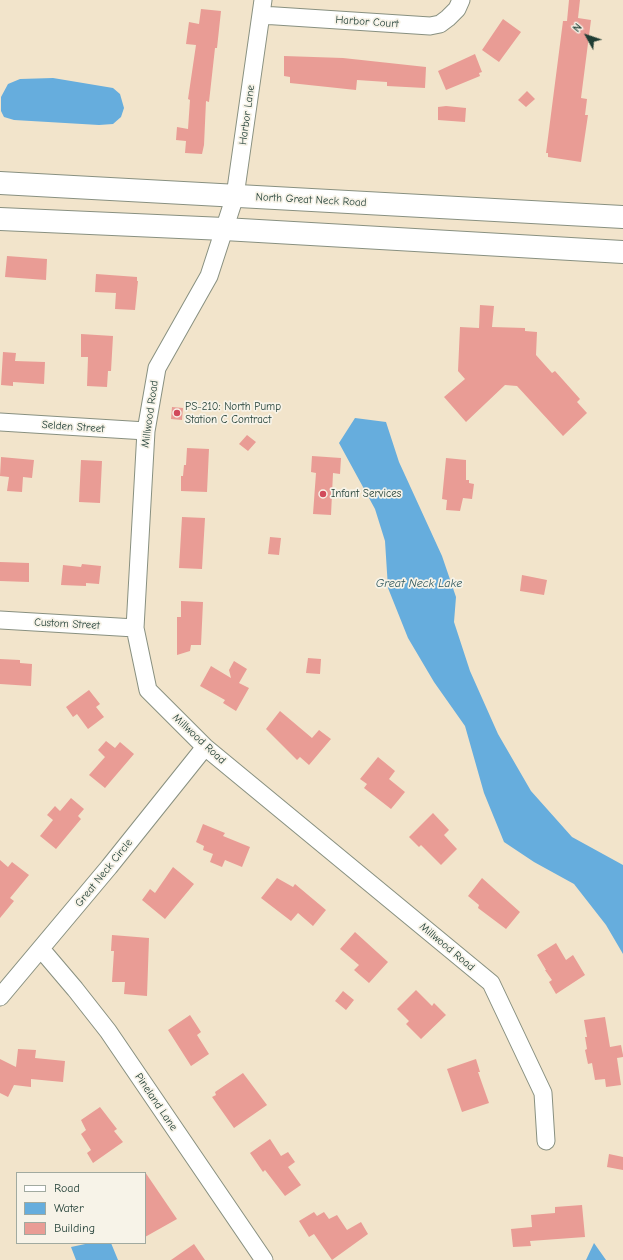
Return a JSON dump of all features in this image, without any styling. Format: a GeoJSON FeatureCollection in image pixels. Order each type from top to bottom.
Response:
{"type":"FeatureCollection","features":[{"type":"Feature","properties":{"kind":"main road","name":"North Great Neck Road"},"geometry":{"type":"LineString","coordinates":[[0,183],[623,217]]}},
{"type":"Feature","properties":{"kind":"main road"},"geometry":{"type":"LineString","coordinates":[[0,219],[224,229],[623,252]]}},
{"type":"Feature","properties":{"kind":"street","name":"Harbor Court"},"geometry":{"type":"LineString","coordinates":[[262,8],[430,26],[440,24],[448,18],[457,9],[461,0]]}},
{"type":"Feature","properties":{"kind":"street","name":"Harbor Lane"},"geometry":{"type":"LineString","coordinates":[[224,229],[235,196],[262,8]]}},
{"type":"Feature","properties":{"kind":"street","name":"Millwood Road"},"geometry":{"type":"LineString","coordinates":[[224,229],[210,276],[157,368],[146,431],[135,628],[148,690],[205,747],[491,983],[543,1093],[546,1141]]}},
{"type":"Feature","properties":{"kind":"street","name":"Selden Street"},"geometry":{"type":"LineString","coordinates":[[0,422],[146,431]]}},
{"type":"Feature","properties":{"kind":"street","name":"Custom Street"},"geometry":{"type":"LineString","coordinates":[[0,620],[135,628]]}},
{"type":"Feature","properties":{"kind":"street","name":"Great Neck Circle"},"geometry":{"type":"LineString","coordinates":[[0,997],[41,949],[205,747]]}},
{"type":"Feature","properties":{"kind":"street","name":"Pineland Lane"},"geometry":{"type":"LineString","coordinates":[[41,949],[76,989],[108,1031],[264,1260]]}},
{"type":"Feature","properties":{"kind":"water"},"geometry":{"type":"Polygon","coordinates":[[[53,78],[113,88],[120,94],[124,108],[121,117],[113,124],[99,125],[14,120],[4,117],[1,111],[1,97],[8,84],[20,79],[53,78]]]}},
{"type":"Feature","properties":{"kind":"water","name":"Great Neck Lake"},"geometry":{"type":"Polygon","coordinates":[[[355,418],[386,422],[399,462],[442,556],[456,597],[454,622],[470,671],[498,734],[531,791],[572,837],[623,865],[623,954],[606,925],[574,884],[534,862],[504,842],[484,793],[465,726],[434,682],[408,638],[388,588],[385,541],[375,509],[339,443],[355,418]]]}},
{"type":"Feature","properties":{"kind":"water"},"geometry":{"type":"Polygon","coordinates":[[[594,1243],[606,1260],[586,1260],[594,1243]]]}},
{"type":"Feature","properties":{"kind":"water"},"geometry":{"type":"Polygon","coordinates":[[[85,1244],[111,1244],[118,1260],[76,1260],[71,1247],[85,1244]]]}},
{"type":"Feature","properties":{"kind":"building"},"geometry":{"type":"Polygon","coordinates":[[[569,0],[580,0],[578,18],[591,20],[581,98],[587,99],[585,115],[588,115],[581,162],[548,157],[548,153],[546,153],[563,21],[567,21],[569,0]]]}},
{"type":"Feature","properties":{"kind":"building"},"geometry":{"type":"Polygon","coordinates":[[[201,9],[221,11],[209,102],[206,101],[204,145],[202,154],[185,153],[186,141],[176,140],[177,127],[188,129],[190,100],[188,99],[196,45],[186,44],[189,22],[199,24],[201,9]]]}},
{"type":"Feature","properties":{"kind":"building"},"geometry":{"type":"Polygon","coordinates":[[[503,19],[521,32],[499,62],[482,50],[503,19]]]}},
{"type":"Feature","properties":{"kind":"building"},"geometry":{"type":"Polygon","coordinates":[[[475,54],[482,72],[479,73],[480,76],[446,90],[438,71],[475,54]]]}},
{"type":"Feature","properties":{"kind":"building"},"geometry":{"type":"Polygon","coordinates":[[[284,56],[343,58],[426,67],[425,88],[387,86],[387,82],[357,80],[356,90],[290,83],[290,77],[284,76],[284,56]]]}},
{"type":"Feature","properties":{"kind":"building"},"geometry":{"type":"Polygon","coordinates":[[[527,91],[535,99],[526,107],[518,100],[527,91]]]}},
{"type":"Feature","properties":{"kind":"building"},"geometry":{"type":"Polygon","coordinates":[[[446,106],[466,108],[465,122],[438,120],[438,107],[446,106]]]}},
{"type":"Feature","properties":{"kind":"building"},"geometry":{"type":"Polygon","coordinates":[[[7,256],[47,259],[46,280],[5,277],[7,256]]]}},
{"type":"Feature","properties":{"kind":"building"},"geometry":{"type":"Polygon","coordinates":[[[96,274],[137,277],[138,281],[135,310],[115,309],[116,293],[95,292],[96,274]]]}},
{"type":"Feature","properties":{"kind":"building"},"geometry":{"type":"Polygon","coordinates":[[[480,305],[494,306],[492,327],[525,328],[525,331],[537,332],[536,355],[552,373],[555,371],[580,399],[577,402],[587,413],[563,436],[517,386],[505,385],[466,422],[444,397],[465,379],[458,371],[460,327],[479,328],[480,305]]]}},
{"type":"Feature","properties":{"kind":"building"},"geometry":{"type":"Polygon","coordinates":[[[81,334],[113,336],[111,371],[108,371],[107,387],[87,386],[88,357],[81,357],[81,334]]]}},
{"type":"Feature","properties":{"kind":"building"},"geometry":{"type":"Polygon","coordinates":[[[3,352],[16,353],[15,361],[45,362],[44,384],[13,382],[13,386],[1,385],[3,352]]]}},
{"type":"Feature","properties":{"kind":"building","name":"PS-210: North Pump Station C Contract"},"geometry":{"type":"Polygon","coordinates":[[[172,407],[183,408],[182,420],[171,419],[172,407]]]}},
{"type":"Feature","properties":{"kind":"building"},"geometry":{"type":"Polygon","coordinates":[[[247,435],[256,442],[248,451],[239,444],[247,435]]]}},
{"type":"Feature","properties":{"kind":"building"},"geometry":{"type":"Polygon","coordinates":[[[187,448],[209,449],[207,492],[181,491],[181,476],[183,476],[184,465],[186,465],[187,448]]]}},
{"type":"Feature","properties":{"kind":"building","name":"Infant Services"},"geometry":{"type":"Polygon","coordinates":[[[312,456],[341,458],[340,474],[333,473],[331,515],[313,514],[316,473],[311,472],[312,456]]]}},
{"type":"Feature","properties":{"kind":"building"},"geometry":{"type":"Polygon","coordinates":[[[1,457],[34,460],[32,478],[23,477],[22,492],[7,491],[9,477],[0,476],[1,457]]]}},
{"type":"Feature","properties":{"kind":"building"},"geometry":{"type":"Polygon","coordinates":[[[446,458],[466,460],[466,480],[469,480],[469,483],[474,484],[472,499],[463,498],[460,511],[446,510],[447,500],[442,499],[446,458]]]}},
{"type":"Feature","properties":{"kind":"building"},"geometry":{"type":"Polygon","coordinates":[[[81,460],[102,461],[100,503],[79,502],[81,460]]]}},
{"type":"Feature","properties":{"kind":"building"},"geometry":{"type":"Polygon","coordinates":[[[182,517],[205,518],[202,569],[179,568],[182,517]]]}},
{"type":"Feature","properties":{"kind":"building"},"geometry":{"type":"Polygon","coordinates":[[[270,537],[281,538],[279,555],[268,554],[270,537]]]}},
{"type":"Feature","properties":{"kind":"building"},"geometry":{"type":"Polygon","coordinates":[[[0,562],[29,563],[29,582],[0,581],[0,562]]]}},
{"type":"Feature","properties":{"kind":"building"},"geometry":{"type":"Polygon","coordinates":[[[82,564],[101,566],[99,584],[86,583],[86,586],[61,585],[63,565],[81,567],[82,564]]]}},
{"type":"Feature","properties":{"kind":"building"},"geometry":{"type":"Polygon","coordinates":[[[522,575],[547,580],[544,595],[520,591],[522,575]]]}},
{"type":"Feature","properties":{"kind":"building"},"geometry":{"type":"Polygon","coordinates":[[[181,601],[203,602],[201,645],[191,645],[190,651],[177,655],[177,617],[181,617],[181,601]]]}},
{"type":"Feature","properties":{"kind":"building"},"geometry":{"type":"Polygon","coordinates":[[[308,658],[321,659],[320,674],[306,673],[308,658]]]}},
{"type":"Feature","properties":{"kind":"building"},"geometry":{"type":"Polygon","coordinates":[[[0,659],[20,660],[20,663],[32,664],[31,686],[0,684],[0,659]]]}},
{"type":"Feature","properties":{"kind":"building"},"geometry":{"type":"Polygon","coordinates":[[[234,661],[247,669],[239,683],[249,688],[236,711],[223,703],[225,700],[200,686],[211,666],[231,678],[229,670],[234,661]]]}},
{"type":"Feature","properties":{"kind":"building"},"geometry":{"type":"Polygon","coordinates":[[[89,690],[100,704],[96,707],[104,717],[88,729],[77,714],[73,717],[66,707],[89,690]]]}},
{"type":"Feature","properties":{"kind":"building"},"geometry":{"type":"Polygon","coordinates":[[[280,711],[312,738],[319,730],[331,739],[309,765],[300,757],[297,760],[266,729],[280,711]]]}},
{"type":"Feature","properties":{"kind":"building"},"geometry":{"type":"Polygon","coordinates":[[[106,741],[115,748],[120,742],[134,754],[105,788],[89,775],[105,757],[98,750],[106,741]]]}},
{"type":"Feature","properties":{"kind":"building"},"geometry":{"type":"Polygon","coordinates":[[[378,757],[395,771],[389,779],[405,792],[391,809],[364,788],[367,784],[360,779],[378,757]]]}},
{"type":"Feature","properties":{"kind":"building"},"geometry":{"type":"Polygon","coordinates":[[[71,798],[84,809],[78,816],[81,819],[56,849],[40,836],[53,820],[47,815],[55,806],[60,811],[71,798]]]}},
{"type":"Feature","properties":{"kind":"building"},"geometry":{"type":"Polygon","coordinates":[[[433,813],[449,830],[444,835],[457,849],[441,865],[421,845],[419,847],[409,837],[433,813]]]}},
{"type":"Feature","properties":{"kind":"building"},"geometry":{"type":"Polygon","coordinates":[[[203,824],[225,833],[223,836],[250,847],[242,867],[225,860],[222,867],[210,862],[213,854],[203,850],[204,846],[196,842],[203,824]]]}},
{"type":"Feature","properties":{"kind":"building"},"geometry":{"type":"Polygon","coordinates":[[[0,860],[8,867],[12,862],[29,875],[10,898],[14,901],[0,918],[0,860]]]}},
{"type":"Feature","properties":{"kind":"building"},"geometry":{"type":"Polygon","coordinates":[[[173,867],[194,884],[165,919],[142,900],[150,889],[155,893],[173,867]]]}},
{"type":"Feature","properties":{"kind":"building"},"geometry":{"type":"Polygon","coordinates":[[[277,878],[293,887],[295,884],[326,910],[313,926],[298,913],[291,921],[261,898],[277,878]]]}},
{"type":"Feature","properties":{"kind":"building"},"geometry":{"type":"Polygon","coordinates":[[[482,878],[520,912],[506,929],[478,908],[479,905],[468,896],[482,878]]]}},
{"type":"Feature","properties":{"kind":"building"},"geometry":{"type":"Polygon","coordinates":[[[355,932],[388,962],[369,983],[354,970],[359,965],[340,949],[355,932]]]}},
{"type":"Feature","properties":{"kind":"building"},"geometry":{"type":"Polygon","coordinates":[[[112,935],[149,938],[147,996],[124,994],[125,982],[112,982],[114,951],[111,951],[112,935]]]}},
{"type":"Feature","properties":{"kind":"building"},"geometry":{"type":"Polygon","coordinates":[[[556,943],[566,960],[573,955],[585,975],[556,994],[549,982],[552,980],[537,955],[556,943]]]}},
{"type":"Feature","properties":{"kind":"building"},"geometry":{"type":"Polygon","coordinates":[[[416,990],[432,1006],[434,1003],[446,1015],[421,1039],[406,1024],[409,1021],[397,1009],[416,990]]]}},
{"type":"Feature","properties":{"kind":"building"},"geometry":{"type":"Polygon","coordinates":[[[343,991],[354,1000],[346,1010],[335,1001],[343,991]]]}},
{"type":"Feature","properties":{"kind":"building"},"geometry":{"type":"Polygon","coordinates":[[[190,1015],[201,1032],[197,1035],[209,1054],[191,1066],[168,1030],[190,1015]]]}},
{"type":"Feature","properties":{"kind":"building"},"geometry":{"type":"Polygon","coordinates":[[[605,1017],[610,1047],[621,1045],[623,1055],[623,1057],[617,1058],[621,1085],[606,1087],[605,1079],[595,1080],[592,1063],[588,1064],[585,1050],[587,1049],[585,1037],[587,1037],[584,1020],[605,1017]]]}},
{"type":"Feature","properties":{"kind":"building"},"geometry":{"type":"Polygon","coordinates":[[[18,1049],[36,1050],[35,1058],[65,1061],[63,1082],[31,1079],[31,1087],[14,1085],[8,1097],[0,1093],[0,1059],[16,1067],[18,1049]]]}},
{"type":"Feature","properties":{"kind":"building"},"geometry":{"type":"Polygon","coordinates":[[[476,1059],[480,1072],[478,1072],[489,1103],[462,1112],[447,1069],[476,1059]]]}},
{"type":"Feature","properties":{"kind":"building"},"geometry":{"type":"Polygon","coordinates":[[[243,1073],[267,1105],[234,1128],[212,1097],[216,1095],[215,1092],[243,1073]]]}},
{"type":"Feature","properties":{"kind":"building"},"geometry":{"type":"Polygon","coordinates":[[[100,1107],[117,1129],[114,1131],[123,1142],[93,1163],[87,1153],[91,1150],[81,1134],[86,1130],[81,1120],[100,1107]]]}},
{"type":"Feature","properties":{"kind":"building"},"geometry":{"type":"Polygon","coordinates":[[[270,1139],[281,1156],[288,1152],[295,1162],[288,1167],[301,1185],[285,1196],[265,1170],[263,1172],[250,1153],[270,1139]]]}},
{"type":"Feature","properties":{"kind":"building"},"geometry":{"type":"Polygon","coordinates":[[[609,1154],[623,1157],[623,1170],[607,1167],[609,1154]]]}},
{"type":"Feature","properties":{"kind":"building"},"geometry":{"type":"Polygon","coordinates":[[[146,1173],[177,1219],[146,1236],[146,1173]]]}},
{"type":"Feature","properties":{"kind":"building"},"geometry":{"type":"Polygon","coordinates":[[[582,1205],[585,1237],[530,1241],[531,1246],[513,1247],[511,1229],[532,1227],[531,1215],[555,1213],[555,1207],[582,1205]]]}},
{"type":"Feature","properties":{"kind":"building"},"geometry":{"type":"Polygon","coordinates":[[[314,1212],[317,1216],[324,1212],[329,1219],[337,1215],[347,1230],[361,1222],[368,1234],[332,1260],[314,1234],[309,1237],[299,1221],[314,1212]]]}},
{"type":"Feature","properties":{"kind":"building"},"geometry":{"type":"Polygon","coordinates":[[[194,1244],[205,1260],[171,1260],[194,1244]]]}},
{"type":"Feature","properties":{"kind":"place","name":"PS-210: North Pump Station C Contract"},"geometry":{"type":"Point","coordinates":[177,413]}},
{"type":"Feature","properties":{"kind":"place","name":"Infant Services"},"geometry":{"type":"Point","coordinates":[323,494]}}]}
